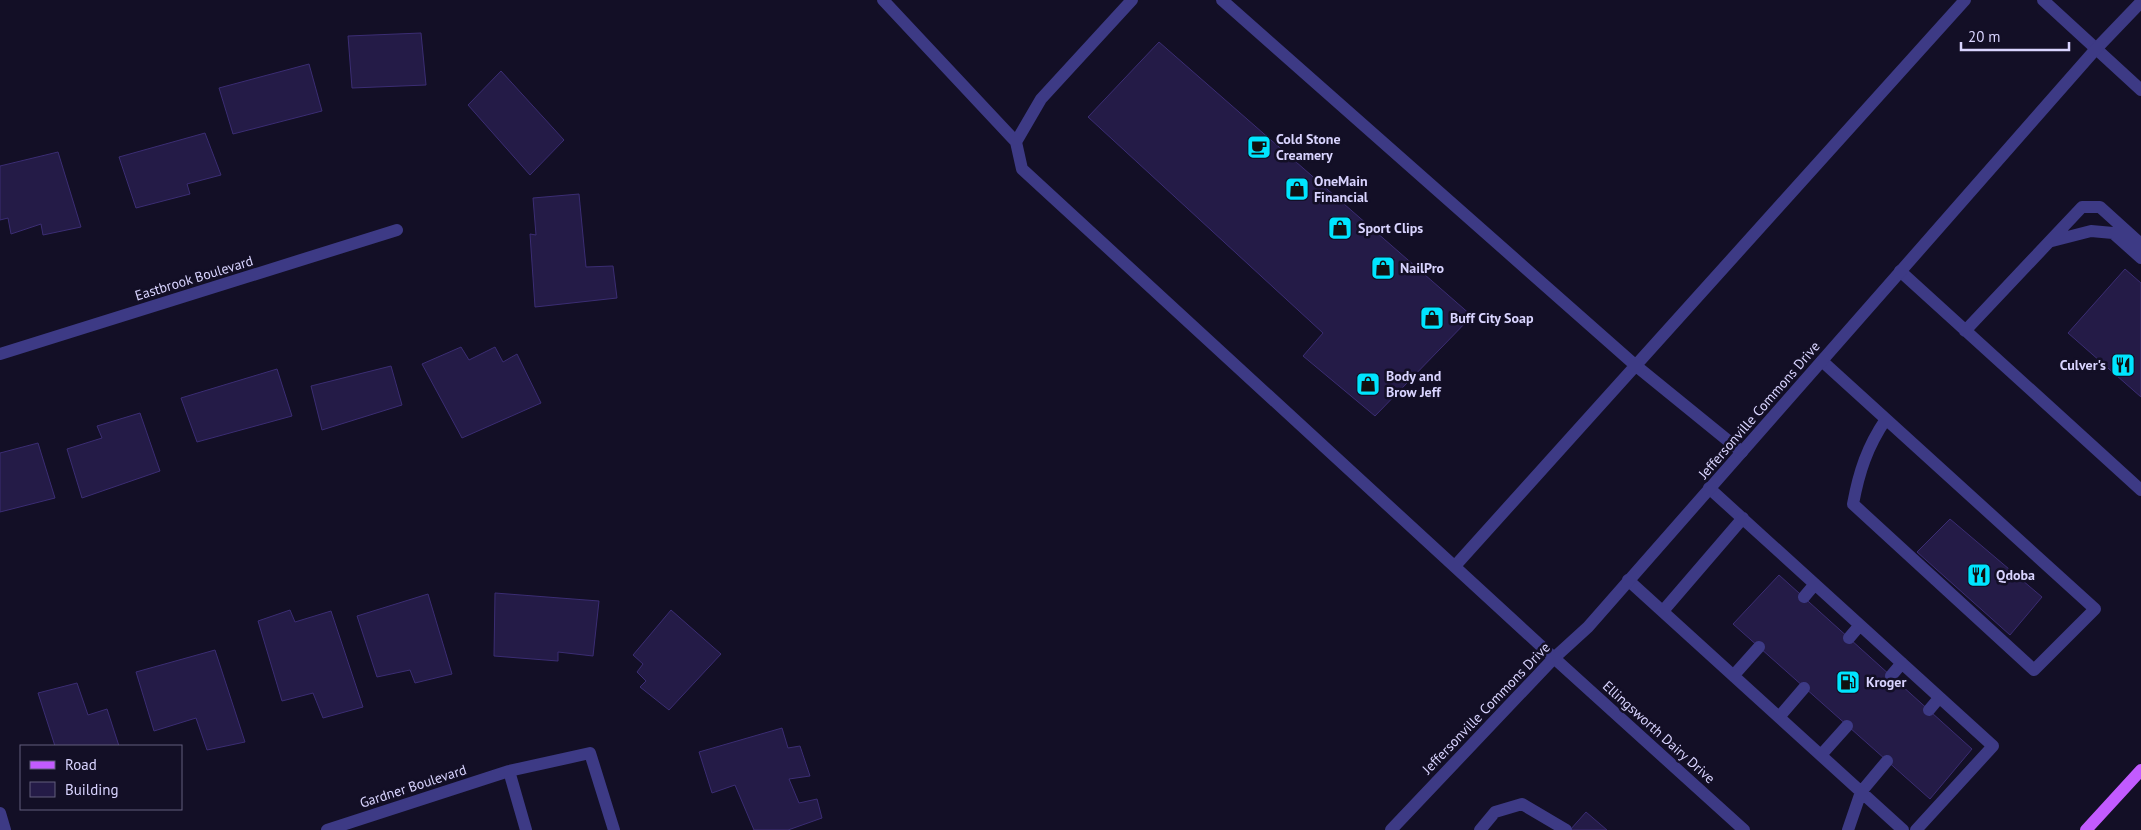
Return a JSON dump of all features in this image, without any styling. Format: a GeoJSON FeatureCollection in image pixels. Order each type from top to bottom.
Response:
{"type":"FeatureCollection","features":[{"type":"Feature","properties":{"kind":"main road"},"geometry":{"type":"LineString","coordinates":[[2086,830],[2141,770]]}},
{"type":"Feature","properties":{"kind":"street"},"geometry":{"type":"LineString","coordinates":[[883,0],[1016,142],[1041,99],[1132,0]]}},
{"type":"Feature","properties":{"kind":"street"},"geometry":{"type":"LineString","coordinates":[[1222,0],[1636,365],[1742,452]]}},
{"type":"Feature","properties":{"kind":"street"},"geometry":{"type":"LineString","coordinates":[[1455,566],[1965,0]]}},
{"type":"Feature","properties":{"kind":"street"},"geometry":{"type":"LineString","coordinates":[[2042,0],[2141,90]]}},
{"type":"Feature","properties":{"kind":"street","name":"Jeffersonville Commons Drive"},"geometry":{"type":"LineString","coordinates":[[1391,830],[1554,658],[1588,627],[2095,50],[2141,2]]}},
{"type":"Feature","properties":{"kind":"street","name":"Ellingsworth Dairy Drive"},"geometry":{"type":"LineString","coordinates":[[1016,142],[1022,168],[1554,658],[1744,830]]}},
{"type":"Feature","properties":{"kind":"street"},"geometry":{"type":"LineString","coordinates":[[1965,331],[2082,207],[2100,207],[2141,244]]}},
{"type":"Feature","properties":{"kind":"street","name":"Eastbrook Boulevard"},"geometry":{"type":"LineString","coordinates":[[0,354],[397,230]]}},
{"type":"Feature","properties":{"kind":"street"},"geometry":{"type":"LineString","coordinates":[[2051,241],[2090,231],[2113,233],[2141,258]]}},
{"type":"Feature","properties":{"kind":"street"},"geometry":{"type":"LineString","coordinates":[[1900,271],[2141,490]]}},
{"type":"Feature","properties":{"kind":"street"},"geometry":{"type":"LineString","coordinates":[[1822,361],[1886,419],[2095,609],[2034,670],[1854,504],[1864,462],[1872,439],[1886,419]]}},
{"type":"Feature","properties":{"kind":"street"},"geometry":{"type":"LineString","coordinates":[[1709,488],[1993,746],[1916,830]]}},
{"type":"Feature","properties":{"kind":"street"},"geometry":{"type":"LineString","coordinates":[[1663,611],[1743,518]]}},
{"type":"Feature","properties":{"kind":"street"},"geometry":{"type":"LineString","coordinates":[[1628,580],[1903,830]]}},
{"type":"Feature","properties":{"kind":"street"},"geometry":{"type":"LineString","coordinates":[[1804,597],[1815,584]]}},
{"type":"Feature","properties":{"kind":"street"},"geometry":{"type":"LineString","coordinates":[[1849,638],[1860,625]]}},
{"type":"Feature","properties":{"kind":"street"},"geometry":{"type":"LineString","coordinates":[[1734,675],[1759,648]]}},
{"type":"Feature","properties":{"kind":"street"},"geometry":{"type":"LineString","coordinates":[[1891,676],[1902,664]]}},
{"type":"Feature","properties":{"kind":"street"},"geometry":{"type":"LineString","coordinates":[[1779,717],[1804,688]]}},
{"type":"Feature","properties":{"kind":"street"},"geometry":{"type":"LineString","coordinates":[[1929,710],[1939,698]]}},
{"type":"Feature","properties":{"kind":"street"},"geometry":{"type":"LineString","coordinates":[[1821,755],[1847,726]]}},
{"type":"Feature","properties":{"kind":"street","name":"Gardner Boulevard"},"geometry":{"type":"LineString","coordinates":[[327,830],[509,771],[590,753],[614,830]]}},
{"type":"Feature","properties":{"kind":"street"},"geometry":{"type":"LineString","coordinates":[[1848,830],[1861,792],[1887,761]]}},
{"type":"Feature","properties":{"kind":"street"},"geometry":{"type":"LineString","coordinates":[[509,771],[526,830]]}},
{"type":"Feature","properties":{"kind":"street"},"geometry":{"type":"LineString","coordinates":[[1480,830],[1496,812],[1522,804],[1566,830]]}},
{"type":"Feature","properties":{"kind":"street"},"geometry":{"type":"LineString","coordinates":[[0,813],[5,830]]}},
{"type":"Feature","properties":{"kind":"building"},"geometry":{"type":"Polygon","coordinates":[[[421,33],[426,85],[352,88],[348,36],[421,33]]]}},
{"type":"Feature","properties":{"kind":"building"},"geometry":{"type":"Polygon","coordinates":[[[1159,42],[1472,316],[1375,416],[1303,356],[1323,333],[1088,117],[1159,42]]]}},
{"type":"Feature","properties":{"kind":"building"},"geometry":{"type":"Polygon","coordinates":[[[309,64],[322,111],[233,134],[219,88],[309,64]]]}},
{"type":"Feature","properties":{"kind":"building"},"geometry":{"type":"Polygon","coordinates":[[[501,71],[564,140],[530,175],[468,105],[501,71]]]}},
{"type":"Feature","properties":{"kind":"building"},"geometry":{"type":"Polygon","coordinates":[[[205,133],[221,175],[187,184],[190,194],[136,208],[119,157],[205,133]]]}},
{"type":"Feature","properties":{"kind":"building"},"geometry":{"type":"Polygon","coordinates":[[[58,152],[81,227],[43,235],[41,224],[11,234],[8,218],[0,220],[0,166],[58,152]]]}},
{"type":"Feature","properties":{"kind":"building"},"geometry":{"type":"Polygon","coordinates":[[[579,194],[586,267],[613,266],[617,298],[535,307],[530,234],[536,235],[533,198],[579,194]]]}},
{"type":"Feature","properties":{"kind":"building","name":"Culver's"},"geometry":{"type":"Polygon","coordinates":[[[2125,269],[2141,283],[2141,397],[2068,333],[2125,269]]]}},
{"type":"Feature","properties":{"kind":"building"},"geometry":{"type":"Polygon","coordinates":[[[461,347],[469,360],[495,347],[503,362],[517,354],[541,403],[462,438],[422,364],[461,347]]]}},
{"type":"Feature","properties":{"kind":"building"},"geometry":{"type":"Polygon","coordinates":[[[391,366],[402,405],[322,430],[311,386],[391,366]]]}},
{"type":"Feature","properties":{"kind":"building"},"geometry":{"type":"Polygon","coordinates":[[[277,369],[292,416],[197,442],[181,398],[277,369]]]}},
{"type":"Feature","properties":{"kind":"building"},"geometry":{"type":"Polygon","coordinates":[[[140,413],[160,471],[82,498],[67,449],[102,438],[97,426],[140,413]]]}},
{"type":"Feature","properties":{"kind":"building"},"geometry":{"type":"Polygon","coordinates":[[[38,443],[55,498],[0,512],[0,453],[38,443]]]}},
{"type":"Feature","properties":{"kind":"building","name":"Qdoba"},"geometry":{"type":"Polygon","coordinates":[[[1950,519],[2042,597],[2010,635],[1917,552],[1950,519]]]}},
{"type":"Feature","properties":{"kind":"building","name":"Kroger"},"geometry":{"type":"Polygon","coordinates":[[[1779,575],[1972,749],[1930,799],[1733,624],[1779,575]]]}},
{"type":"Feature","properties":{"kind":"building"},"geometry":{"type":"Polygon","coordinates":[[[495,593],[599,601],[593,656],[558,652],[558,661],[494,656],[495,593]]]}},
{"type":"Feature","properties":{"kind":"building"},"geometry":{"type":"Polygon","coordinates":[[[428,594],[452,674],[415,683],[410,670],[377,677],[357,616],[428,594]]]}},
{"type":"Feature","properties":{"kind":"building"},"geometry":{"type":"Polygon","coordinates":[[[290,610],[295,622],[331,611],[363,707],[323,718],[313,693],[282,701],[258,621],[290,610]]]}},
{"type":"Feature","properties":{"kind":"building"},"geometry":{"type":"Polygon","coordinates":[[[671,610],[721,654],[669,710],[640,687],[646,681],[637,672],[643,664],[633,655],[671,610]]]}},
{"type":"Feature","properties":{"kind":"building"},"geometry":{"type":"Polygon","coordinates":[[[215,650],[245,742],[207,750],[196,718],[154,731],[136,672],[215,650]]]}},
{"type":"Feature","properties":{"kind":"building"},"geometry":{"type":"Polygon","coordinates":[[[77,683],[88,715],[107,709],[119,745],[55,745],[38,693],[77,683]]]}},
{"type":"Feature","properties":{"kind":"building"},"geometry":{"type":"Polygon","coordinates":[[[782,728],[788,748],[800,746],[810,776],[789,779],[799,803],[817,799],[822,818],[788,830],[754,830],[735,785],[712,793],[699,752],[782,728]]]}},
{"type":"Feature","properties":{"kind":"building"},"geometry":{"type":"Polygon","coordinates":[[[1586,812],[1607,830],[1570,830],[1586,812]]]}},
{"type":"Feature","properties":{"kind":"place","name":"Cold Stone Creamery"},"geometry":{"type":"Point","coordinates":[1259,147]}},
{"type":"Feature","properties":{"kind":"place","name":"OneMain Financial"},"geometry":{"type":"Point","coordinates":[1297,189]}},
{"type":"Feature","properties":{"kind":"place","name":"Sport Clips"},"geometry":{"type":"Point","coordinates":[1340,228]}},
{"type":"Feature","properties":{"kind":"place","name":"NailPro"},"geometry":{"type":"Point","coordinates":[1383,268]}},
{"type":"Feature","properties":{"kind":"place","name":"Buff City Soap"},"geometry":{"type":"Point","coordinates":[1432,318]}},
{"type":"Feature","properties":{"kind":"place","name":"Culver's"},"geometry":{"type":"Point","coordinates":[2123,365]}},
{"type":"Feature","properties":{"kind":"place","name":"Body and Brow Jeff"},"geometry":{"type":"Point","coordinates":[1368,384]}},
{"type":"Feature","properties":{"kind":"place","name":"Qdoba"},"geometry":{"type":"Point","coordinates":[1979,575]}},
{"type":"Feature","properties":{"kind":"place","name":"Kroger"},"geometry":{"type":"Point","coordinates":[1848,682]}}]}
